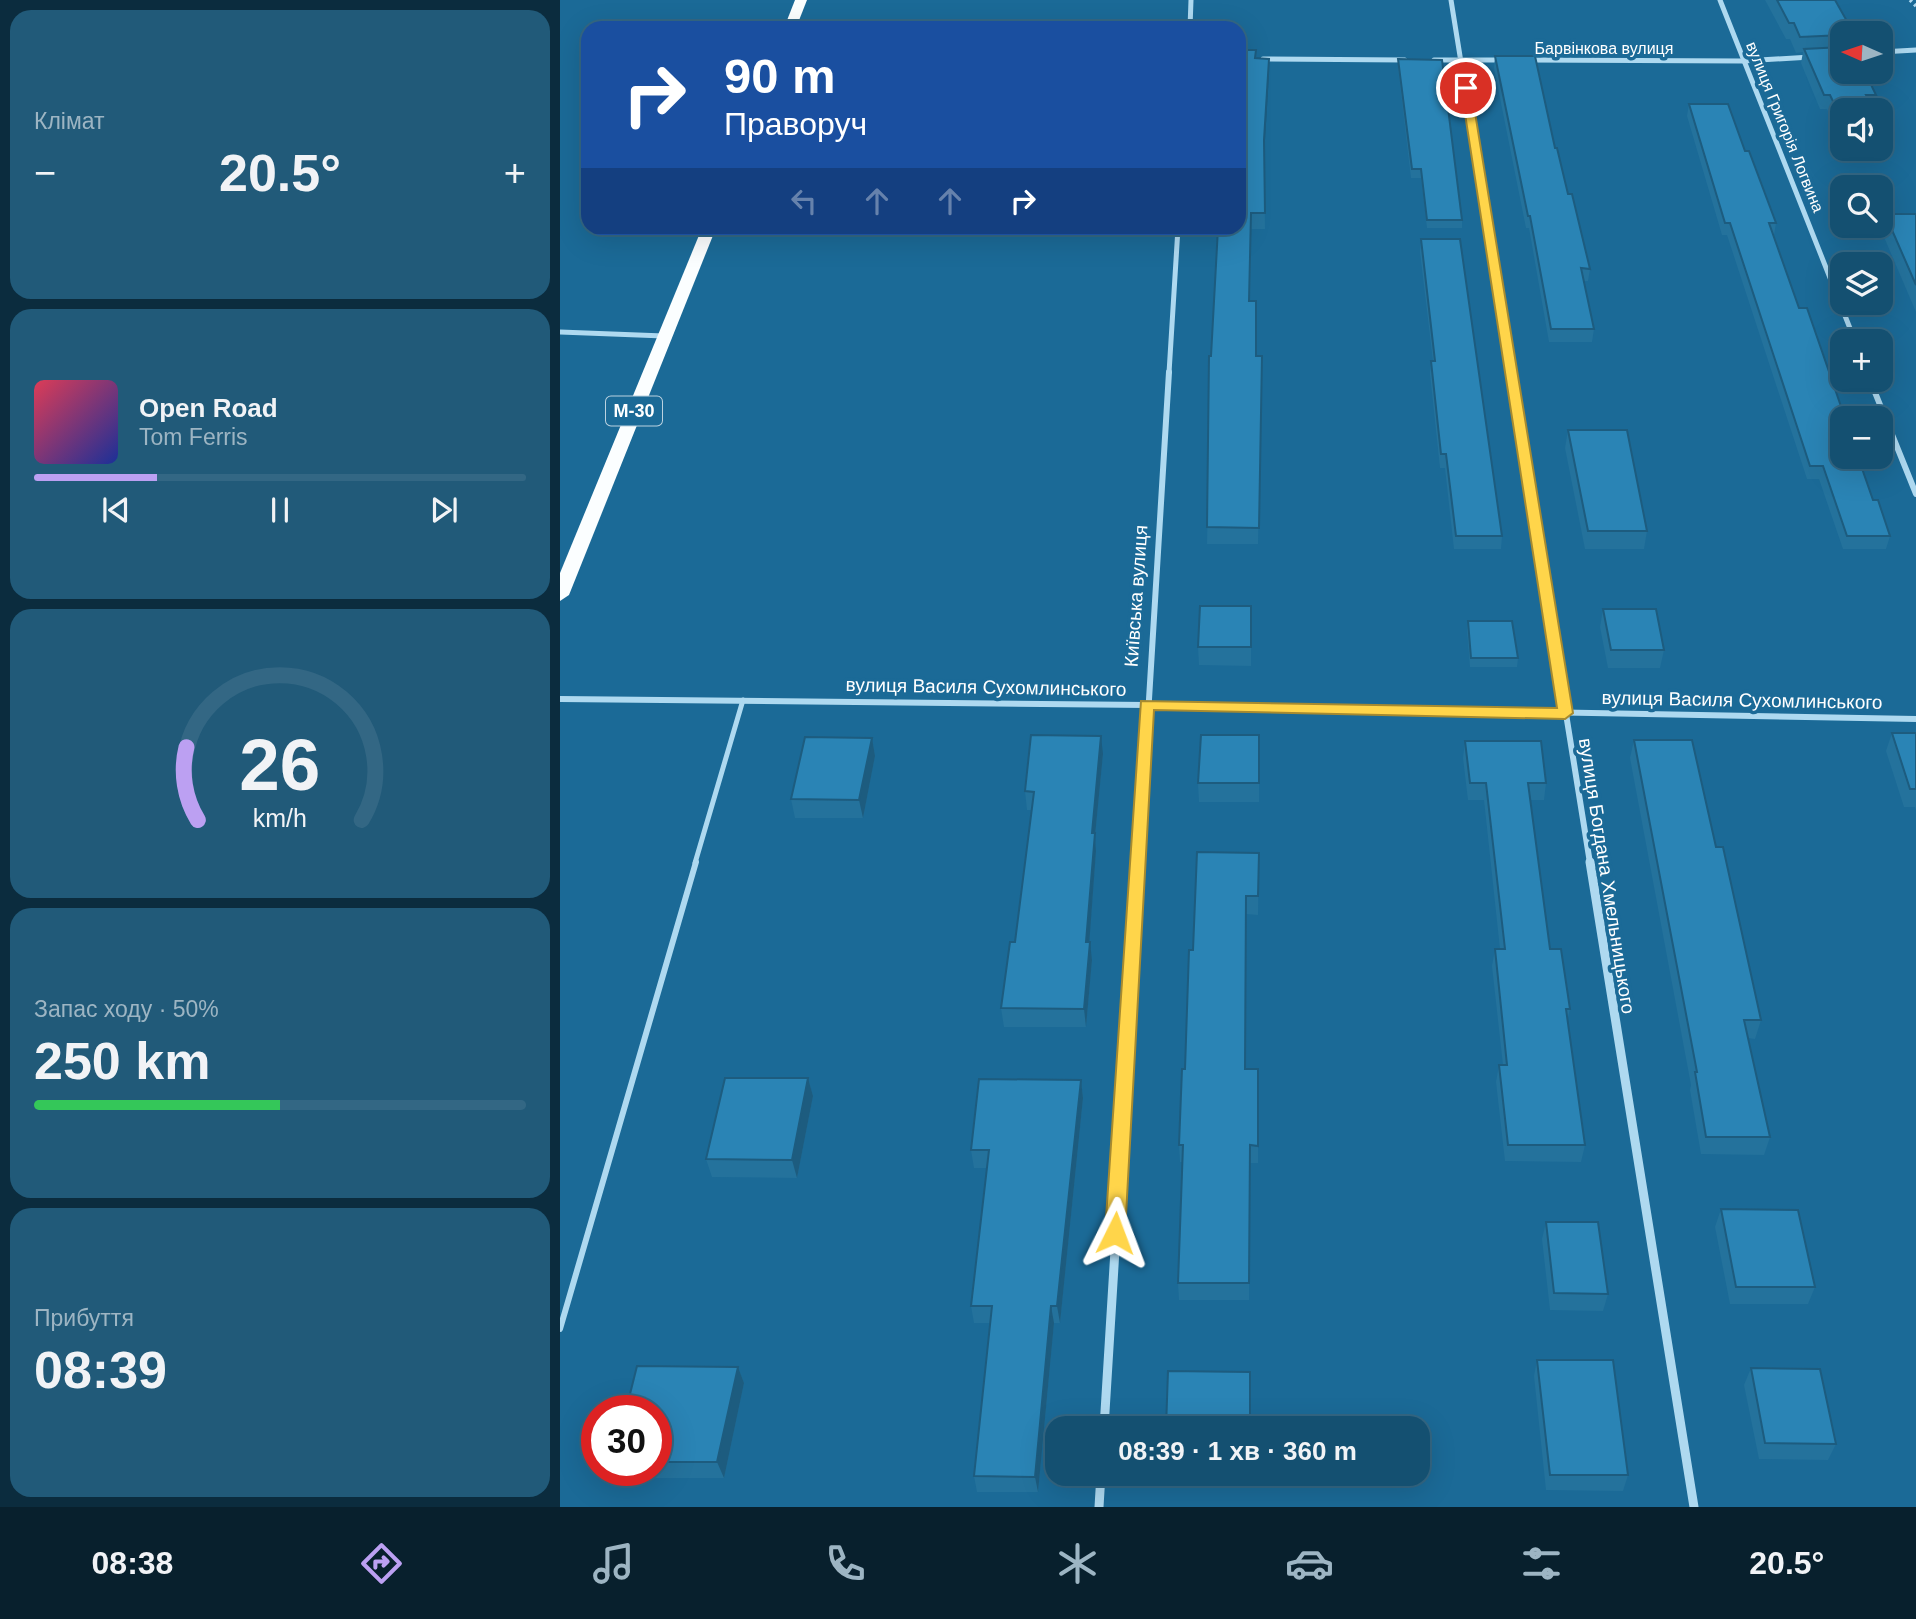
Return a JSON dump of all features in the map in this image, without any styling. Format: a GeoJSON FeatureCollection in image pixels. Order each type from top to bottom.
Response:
{"type":"FeatureCollection","features":[{"type":"Feature","properties":{"kind":"highway"},"geometry":{"type":"LineString","coordinates":[[793,21],[802,0]]}},
{"type":"Feature","properties":{"kind":"highway","name":"М-30"},"geometry":{"type":"LineString","coordinates":[[560,595],[706,235]]}},
{"type":"Feature","properties":{"kind":"street"},"geometry":{"type":"LineString","coordinates":[[1190,21],[1191,0]]}},
{"type":"Feature","properties":{"kind":"street","name":"вулиця Богдана Хмельницького"},"geometry":{"type":"LineString","coordinates":[[1451,0],[1694,1507]]}},
{"type":"Feature","properties":{"kind":"street","name":"вулиця Григорія Логвина"},"geometry":{"type":"LineString","coordinates":[[1720,0],[1850,329]]}},
{"type":"Feature","properties":{"kind":"street"},"geometry":{"type":"LineString","coordinates":[[1894,51],[1916,50]]}},
{"type":"Feature","properties":{"kind":"street","name":"Барвінкова вулиця"},"geometry":{"type":"LineString","coordinates":[[1420,60],[1743,61],[1818,56]]}},
{"type":"Feature","properties":{"kind":"street"},"geometry":{"type":"LineString","coordinates":[[1253,60],[1406,60]]}},
{"type":"Feature","properties":{"kind":"street","name":"Київська вулиця"},"geometry":{"type":"LineString","coordinates":[[1105,1416],[1178,235]]}},
{"type":"Feature","properties":{"kind":"street"},"geometry":{"type":"LineString","coordinates":[[560,332],[665,336]]}},
{"type":"Feature","properties":{"kind":"street"},"geometry":{"type":"LineString","coordinates":[[1875,392],[1916,494]]}},
{"type":"Feature","properties":{"kind":"street","name":"вулиця Василя Сухомлинського"},"geometry":{"type":"LineString","coordinates":[[560,699],[1147,705],[1916,719]]}},
{"type":"Feature","properties":{"kind":"street"},"geometry":{"type":"LineString","coordinates":[[1099,1507],[1100,1486]]}},
{"type":"Feature","properties":{"kind":"lane"},"geometry":{"type":"LineString","coordinates":[[560,1329],[743,700]]}},
{"type":"Feature","properties":{"kind":"path"},"geometry":{"type":"LineString","coordinates":[[1910,0],[1916,6]]}},
{"type":"Feature","properties":{"kind":"building"},"geometry":{"type":"Polygon","coordinates":[[[1777,0],[1835,0],[1847,21],[1830,21],[1830,36],[1800,37],[1794,23],[1789,23],[1777,0]]]}},
{"type":"Feature","properties":{"kind":"building"},"geometry":{"type":"Polygon","coordinates":[[[1830,48],[1830,84],[1871,84],[1876,95],[1866,95],[1868,98],[1831,98],[1830,95],[1824,95],[1804,49],[1830,48]]]}},
{"type":"Feature","properties":{"kind":"building"},"geometry":{"type":"Polygon","coordinates":[[[1246,50],[1256,50],[1255,58],[1269,59],[1264,140],[1265,213],[1251,213],[1249,301],[1256,301],[1256,356],[1262,356],[1259,528],[1207,527],[1211,356],[1218,235],[1246,235],[1246,50]]]}},
{"type":"Feature","properties":{"kind":"building"},"geometry":{"type":"Polygon","coordinates":[[[1495,56],[1535,56],[1555,148],[1568,194],[1572,194],[1590,269],[1581,268],[1594,329],[1551,329],[1530,216],[1495,56]]]}},
{"type":"Feature","properties":{"kind":"building"},"geometry":{"type":"Polygon","coordinates":[[[1398,59],[1442,60],[1462,220],[1427,220],[1421,169],[1412,169],[1398,59]]]}},
{"type":"Feature","properties":{"kind":"building"},"geometry":{"type":"Polygon","coordinates":[[[1689,104],[1728,104],[1776,223],[1769,223],[1799,308],[1807,308],[1830,375],[1830,392],[1836,392],[1841,406],[1830,406],[1830,469],[1862,469],[1873,500],[1878,500],[1890,536],[1847,536],[1823,466],[1810,466],[1730,223],[1725,223],[1689,104]]]}},
{"type":"Feature","properties":{"kind":"building"},"geometry":{"type":"Polygon","coordinates":[[[1893,214],[1916,214],[1916,285],[1893,232],[1893,214]]]}},
{"type":"Feature","properties":{"kind":"building"},"geometry":{"type":"Polygon","coordinates":[[[1421,239],[1460,239],[1502,536],[1456,536],[1446,454],[1441,454],[1431,361],[1435,361],[1421,239]]]}},
{"type":"Feature","properties":{"kind":"building"},"geometry":{"type":"Polygon","coordinates":[[[1568,430],[1627,430],[1647,531],[1588,531],[1568,430]]]}},
{"type":"Feature","properties":{"kind":"building"},"geometry":{"type":"Polygon","coordinates":[[[1200,606],[1251,606],[1251,647],[1198,647],[1200,606]]]}},
{"type":"Feature","properties":{"kind":"building"},"geometry":{"type":"Polygon","coordinates":[[[1603,609],[1656,609],[1664,650],[1611,650],[1603,609]]]}},
{"type":"Feature","properties":{"kind":"building"},"geometry":{"type":"Polygon","coordinates":[[[1468,621],[1512,621],[1518,658],[1471,658],[1468,621]]]}},
{"type":"Feature","properties":{"kind":"building"},"geometry":{"type":"Polygon","coordinates":[[[1892,733],[1916,733],[1916,789],[1910,789],[1892,733]]]}},
{"type":"Feature","properties":{"kind":"building"},"geometry":{"type":"Polygon","coordinates":[[[1031,735],[1101,736],[1092,833],[1095,833],[1086,942],[1090,942],[1084,1009],[1001,1008],[1010,942],[1015,942],[1034,792],[1025,791],[1031,735]]]}},
{"type":"Feature","properties":{"kind":"building"},"geometry":{"type":"Polygon","coordinates":[[[1201,735],[1259,735],[1259,783],[1198,783],[1201,735]]]}},
{"type":"Feature","properties":{"kind":"building"},"geometry":{"type":"Polygon","coordinates":[[[805,737],[872,738],[859,800],[791,799],[805,737]]]}},
{"type":"Feature","properties":{"kind":"building"},"geometry":{"type":"Polygon","coordinates":[[[1634,740],[1692,740],[1716,847],[1723,847],[1761,1020],[1744,1020],[1770,1137],[1706,1137],[1697,1072],[1634,740]]]}},
{"type":"Feature","properties":{"kind":"building"},"geometry":{"type":"Polygon","coordinates":[[[1465,741],[1541,741],[1546,783],[1528,783],[1550,949],[1561,949],[1570,1009],[1566,1009],[1585,1145],[1508,1145],[1499,1065],[1507,1065],[1495,949],[1505,949],[1486,783],[1470,783],[1465,741]]]}},
{"type":"Feature","properties":{"kind":"building"},"geometry":{"type":"Polygon","coordinates":[[[1197,852],[1259,853],[1258,896],[1246,896],[1245,1069],[1258,1069],[1258,1146],[1250,1145],[1249,1283],[1178,1283],[1183,1145],[1179,1145],[1182,1069],[1185,1069],[1189,950],[1193,950],[1197,852]]]}},
{"type":"Feature","properties":{"kind":"building"},"geometry":{"type":"Polygon","coordinates":[[[725,1078],[808,1078],[792,1160],[706,1159],[725,1078]]]}},
{"type":"Feature","properties":{"kind":"building"},"geometry":{"type":"Polygon","coordinates":[[[979,1079],[1081,1080],[1057,1306],[1051,1306],[1035,1477],[974,1476],[992,1306],[971,1306],[989,1150],[971,1150],[979,1079]]]}},
{"type":"Feature","properties":{"kind":"building"},"geometry":{"type":"Polygon","coordinates":[[[1721,1209],[1798,1210],[1815,1287],[1736,1287],[1721,1209]]]}},
{"type":"Feature","properties":{"kind":"building"},"geometry":{"type":"Polygon","coordinates":[[[1546,1222],[1598,1222],[1608,1294],[1554,1293],[1546,1222]]]}},
{"type":"Feature","properties":{"kind":"building"},"geometry":{"type":"Polygon","coordinates":[[[1537,1360],[1613,1360],[1628,1475],[1550,1475],[1537,1360]]]}},
{"type":"Feature","properties":{"kind":"building"},"geometry":{"type":"Polygon","coordinates":[[[637,1366],[738,1367],[717,1462],[672,1462],[672,1395],[630,1395],[637,1366]]]}},
{"type":"Feature","properties":{"kind":"building"},"geometry":{"type":"Polygon","coordinates":[[[1751,1368],[1820,1369],[1836,1444],[1765,1443],[1751,1368]]]}},
{"type":"Feature","properties":{"kind":"building"},"geometry":{"type":"Polygon","coordinates":[[[1168,1371],[1250,1372],[1250,1416],[1166,1416],[1168,1371]]]}},
{"type":"Feature","properties":{"kind":"route"},"geometry":{"type":"LineString","coordinates":[[1115,1233],[1147,705],[1565,713],[1466,88]]}}]}
